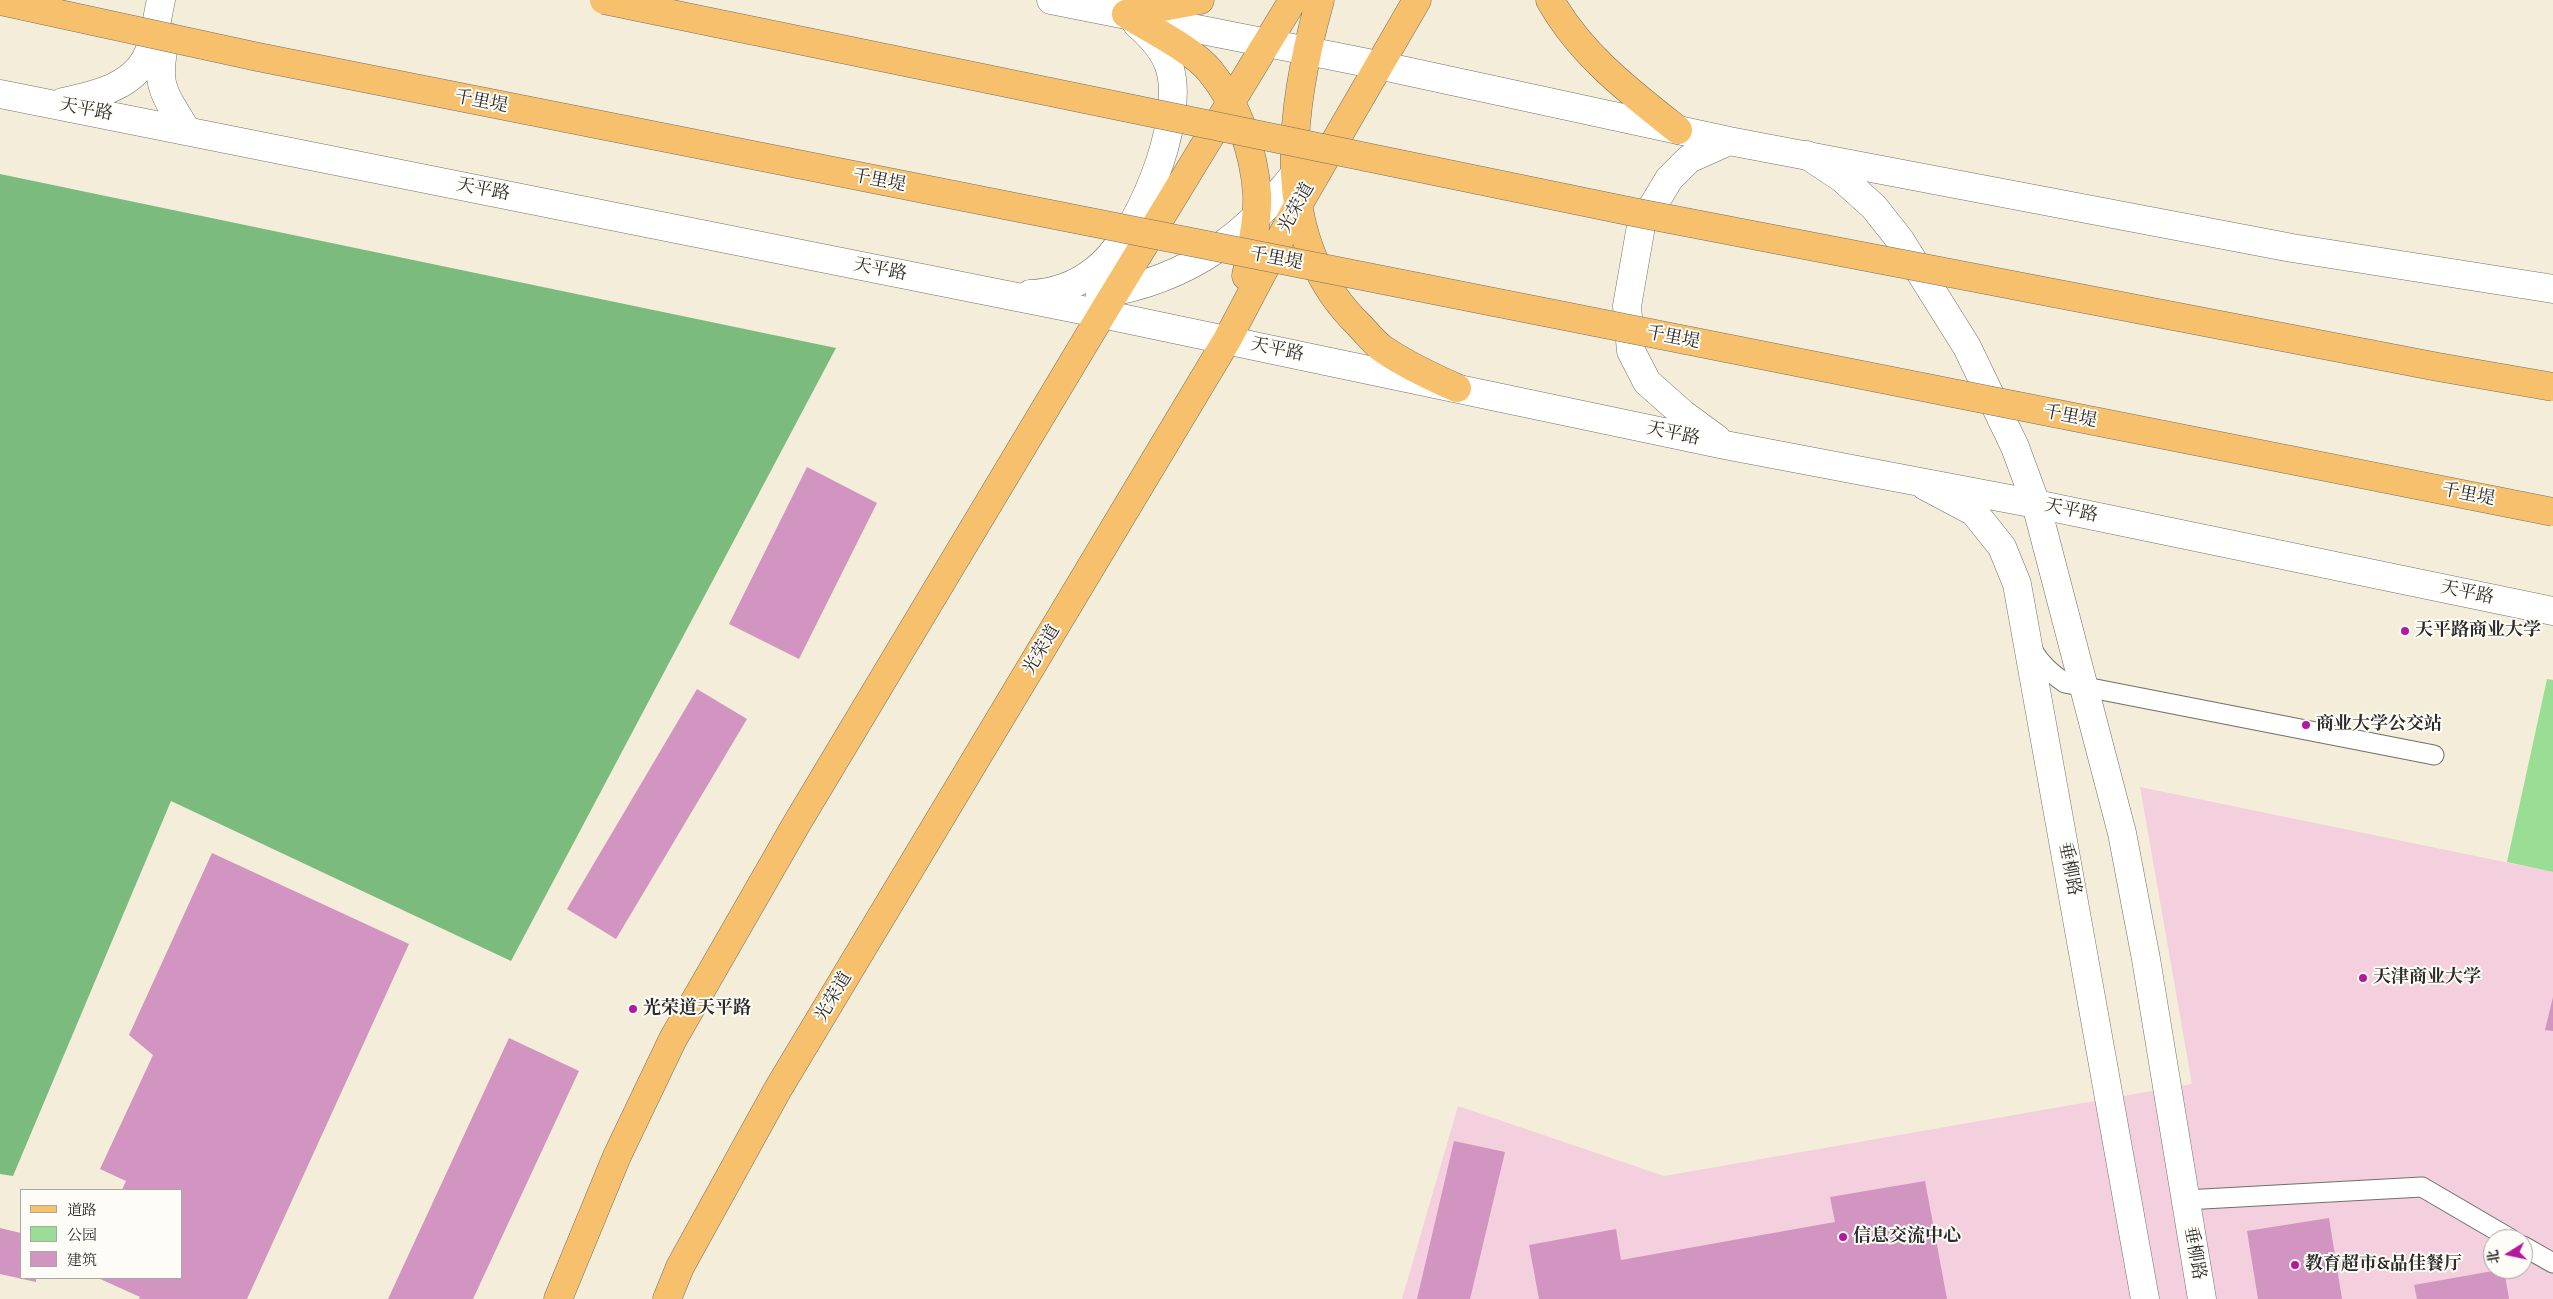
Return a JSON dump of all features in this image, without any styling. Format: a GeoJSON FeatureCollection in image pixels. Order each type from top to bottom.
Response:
{"type":"FeatureCollection","features":[{"type":"Feature","properties":{"kind":"main road"},"geometry":{"type":"LineString","coordinates":[[604,0],[1642,214],[2438,367],[2553,386]]}},
{"type":"Feature","properties":{"kind":"main road"},"geometry":{"type":"LineString","coordinates":[[1126,14],[1200,0]]}},
{"type":"Feature","properties":{"kind":"main road"},"geometry":{"type":"LineString","coordinates":[[558,1299],[617,1156],[674,1039],[802,815],[1116,290],[1294,0]]}},
{"type":"Feature","properties":{"kind":"main road"},"geometry":{"type":"LineString","coordinates":[[1320,0],[1306,51],[1297,106],[1294,155],[1297,207],[1310,247],[1328,290],[1352,319],[1382,348],[1420,371],[1457,388]]}},
{"type":"Feature","properties":{"kind":"main road","name":"光荣道"},"geometry":{"type":"LineString","coordinates":[[667,1299],[680,1267],[778,1089],[1227,340],[1297,207],[1417,0]]}},
{"type":"Feature","properties":{"kind":"main road"},"geometry":{"type":"LineString","coordinates":[[1550,0],[1561,20],[1588,53],[1623,86],[1678,130]]}},
{"type":"Feature","properties":{"kind":"main road","name":"千里堤"},"geometry":{"type":"LineString","coordinates":[[0,1],[258,58],[2553,512]]}},
{"type":"Feature","properties":{"kind":"main road"},"geometry":{"type":"LineString","coordinates":[[1126,14],[1181,48],[1210,70],[1231,103],[1251,151],[1257,195],[1255,221],[1246,281],[1227,340]]}},
{"type":"Feature","properties":{"kind":"street"},"geometry":{"type":"LineString","coordinates":[[54,104],[106,92],[135,72],[148,54],[161,0]]}},
{"type":"Feature","properties":{"kind":"street"},"geometry":{"type":"LineString","coordinates":[[175,0],[159,76],[167,98],[187,130]]}},
{"type":"Feature","properties":{"kind":"street"},"geometry":{"type":"LineString","coordinates":[[1051,0],[1378,65],[1729,141],[1806,154],[2292,248],[2553,289]]}},
{"type":"Feature","properties":{"kind":"street"},"geometry":{"type":"LineString","coordinates":[[1009,295],[1052,291],[1081,280],[1095,270],[1114,250],[1139,211],[1154,178],[1167,137],[1174,85],[1164,54],[1126,14]]}},
{"type":"Feature","properties":{"kind":"street"},"geometry":{"type":"LineString","coordinates":[[1009,295],[1064,298],[1116,290],[1179,271],[1208,255],[1255,221],[1295,174],[1378,65]]}},
{"type":"Feature","properties":{"kind":"street","name":"天平路"},"geometry":{"type":"LineString","coordinates":[[0,94],[1009,295],[1725,444],[2036,504],[2553,611]]}},
{"type":"Feature","properties":{"kind":"street"},"geometry":{"type":"LineString","coordinates":[[1725,444],[1683,414],[1647,382],[1631,351],[1627,306],[1641,226],[1669,180],[1689,160],[1729,141]]}},
{"type":"Feature","properties":{"kind":"street","name":"垂柳路"},"geometry":{"type":"LineString","coordinates":[[1806,154],[1843,179],[1874,207],[1900,240],[1967,347],[2015,447],[2036,504],[2122,833],[2146,959],[2202,1299]]}},
{"type":"Feature","properties":{"kind":"street","name":"垂柳路"},"geometry":{"type":"LineString","coordinates":[[1919,482],[1974,512],[2002,547],[2017,584],[2085,956],[2144,1299]]}},
{"type":"Feature","properties":{"kind":"lane"},"geometry":{"type":"LineString","coordinates":[[2025,636],[2037,659],[2048,671],[2065,683],[2434,754]]}},
{"type":"Feature","properties":{"kind":"lane"},"geometry":{"type":"LineString","coordinates":[[2185,1200],[2422,1187],[2494,1229]]}},
{"type":"Feature","properties":{"kind":"lane"},"geometry":{"type":"LineString","coordinates":[[2533,1252],[2553,1263]]}},
{"type":"Feature","properties":{"kind":"shaded area","name":"天津商业大学"},"geometry":{"type":"Polygon","coordinates":[[[2140,787],[2553,872],[2553,1299],[1402,1299],[1458,1106],[1664,1176],[2192,1084],[2140,787]]]}},
{"type":"Feature","properties":{"kind":"green space"},"geometry":{"type":"Polygon","coordinates":[[[0,174],[836,348],[511,961],[171,801],[13,1176],[0,1174],[0,174]]]}},
{"type":"Feature","properties":{"kind":"green space"},"geometry":{"type":"Polygon","coordinates":[[[2547,679],[2553,680],[2553,872],[2507,862],[2547,679]]]}},
{"type":"Feature","properties":{"kind":"building"},"geometry":{"type":"Polygon","coordinates":[[[807,467],[877,503],[799,659],[729,624],[807,467]]]}},
{"type":"Feature","properties":{"kind":"building"},"geometry":{"type":"Polygon","coordinates":[[[697,689],[747,719],[616,939],[567,909],[697,689]]]}},
{"type":"Feature","properties":{"kind":"building"},"geometry":{"type":"Polygon","coordinates":[[[212,853],[409,944],[247,1299],[139,1299],[140,1297],[100,1279],[182,1279],[182,1189],[122,1189],[126,1181],[100,1169],[153,1055],[129,1035],[212,853]]]}},
{"type":"Feature","properties":{"kind":"building"},"geometry":{"type":"Polygon","coordinates":[[[2553,997],[2553,1031],[2545,1030],[2553,997]]]}},
{"type":"Feature","properties":{"kind":"building"},"geometry":{"type":"Polygon","coordinates":[[[509,1038],[579,1071],[473,1299],[388,1299],[509,1038]]]}},
{"type":"Feature","properties":{"kind":"building"},"geometry":{"type":"Polygon","coordinates":[[[1454,1141],[1505,1152],[1470,1299],[1417,1299],[1454,1141]]]}},
{"type":"Feature","properties":{"kind":"building","name":"信息交流中心"},"geometry":{"type":"Polygon","coordinates":[[[1925,1181],[1947,1299],[1539,1299],[1529,1245],[1616,1229],[1621,1260],[1835,1222],[1830,1197],[1925,1181]]]}},
{"type":"Feature","properties":{"kind":"building","name":"教育超市&品佳餐厅"},"geometry":{"type":"Polygon","coordinates":[[[2329,1218],[2342,1299],[2258,1299],[2247,1231],[2329,1218]]]}},
{"type":"Feature","properties":{"kind":"building"},"geometry":{"type":"Polygon","coordinates":[[[0,1228],[20,1233],[20,1278],[0,1274],[0,1228]]]}},
{"type":"Feature","properties":{"kind":"building"},"geometry":{"type":"Polygon","coordinates":[[[2483,1273],[2483,1279],[2506,1279],[2509,1299],[2417,1299],[2414,1285],[2483,1273]]]}},
{"type":"Feature","properties":{"kind":"building"},"geometry":{"type":"Polygon","coordinates":[[[22,1279],[36,1279],[36,1282],[22,1279]]]}},
{"type":"Feature","properties":{"kind":"place","name":"天平路商业大学"},"geometry":{"type":"Point","coordinates":[2405,631]}},
{"type":"Feature","properties":{"kind":"place","name":"商业大学公交站"},"geometry":{"type":"Point","coordinates":[2306,725]}},
{"type":"Feature","properties":{"kind":"place","name":"天津商业大学"},"geometry":{"type":"Point","coordinates":[2363,978]}},
{"type":"Feature","properties":{"kind":"place","name":"光荣道天平路"},"geometry":{"type":"Point","coordinates":[633,1009]}},
{"type":"Feature","properties":{"kind":"place","name":"信息交流中心"},"geometry":{"type":"Point","coordinates":[1843,1237]}},
{"type":"Feature","properties":{"kind":"place","name":"教育超市&品佳餐厅"},"geometry":{"type":"Point","coordinates":[2295,1265]}}]}
